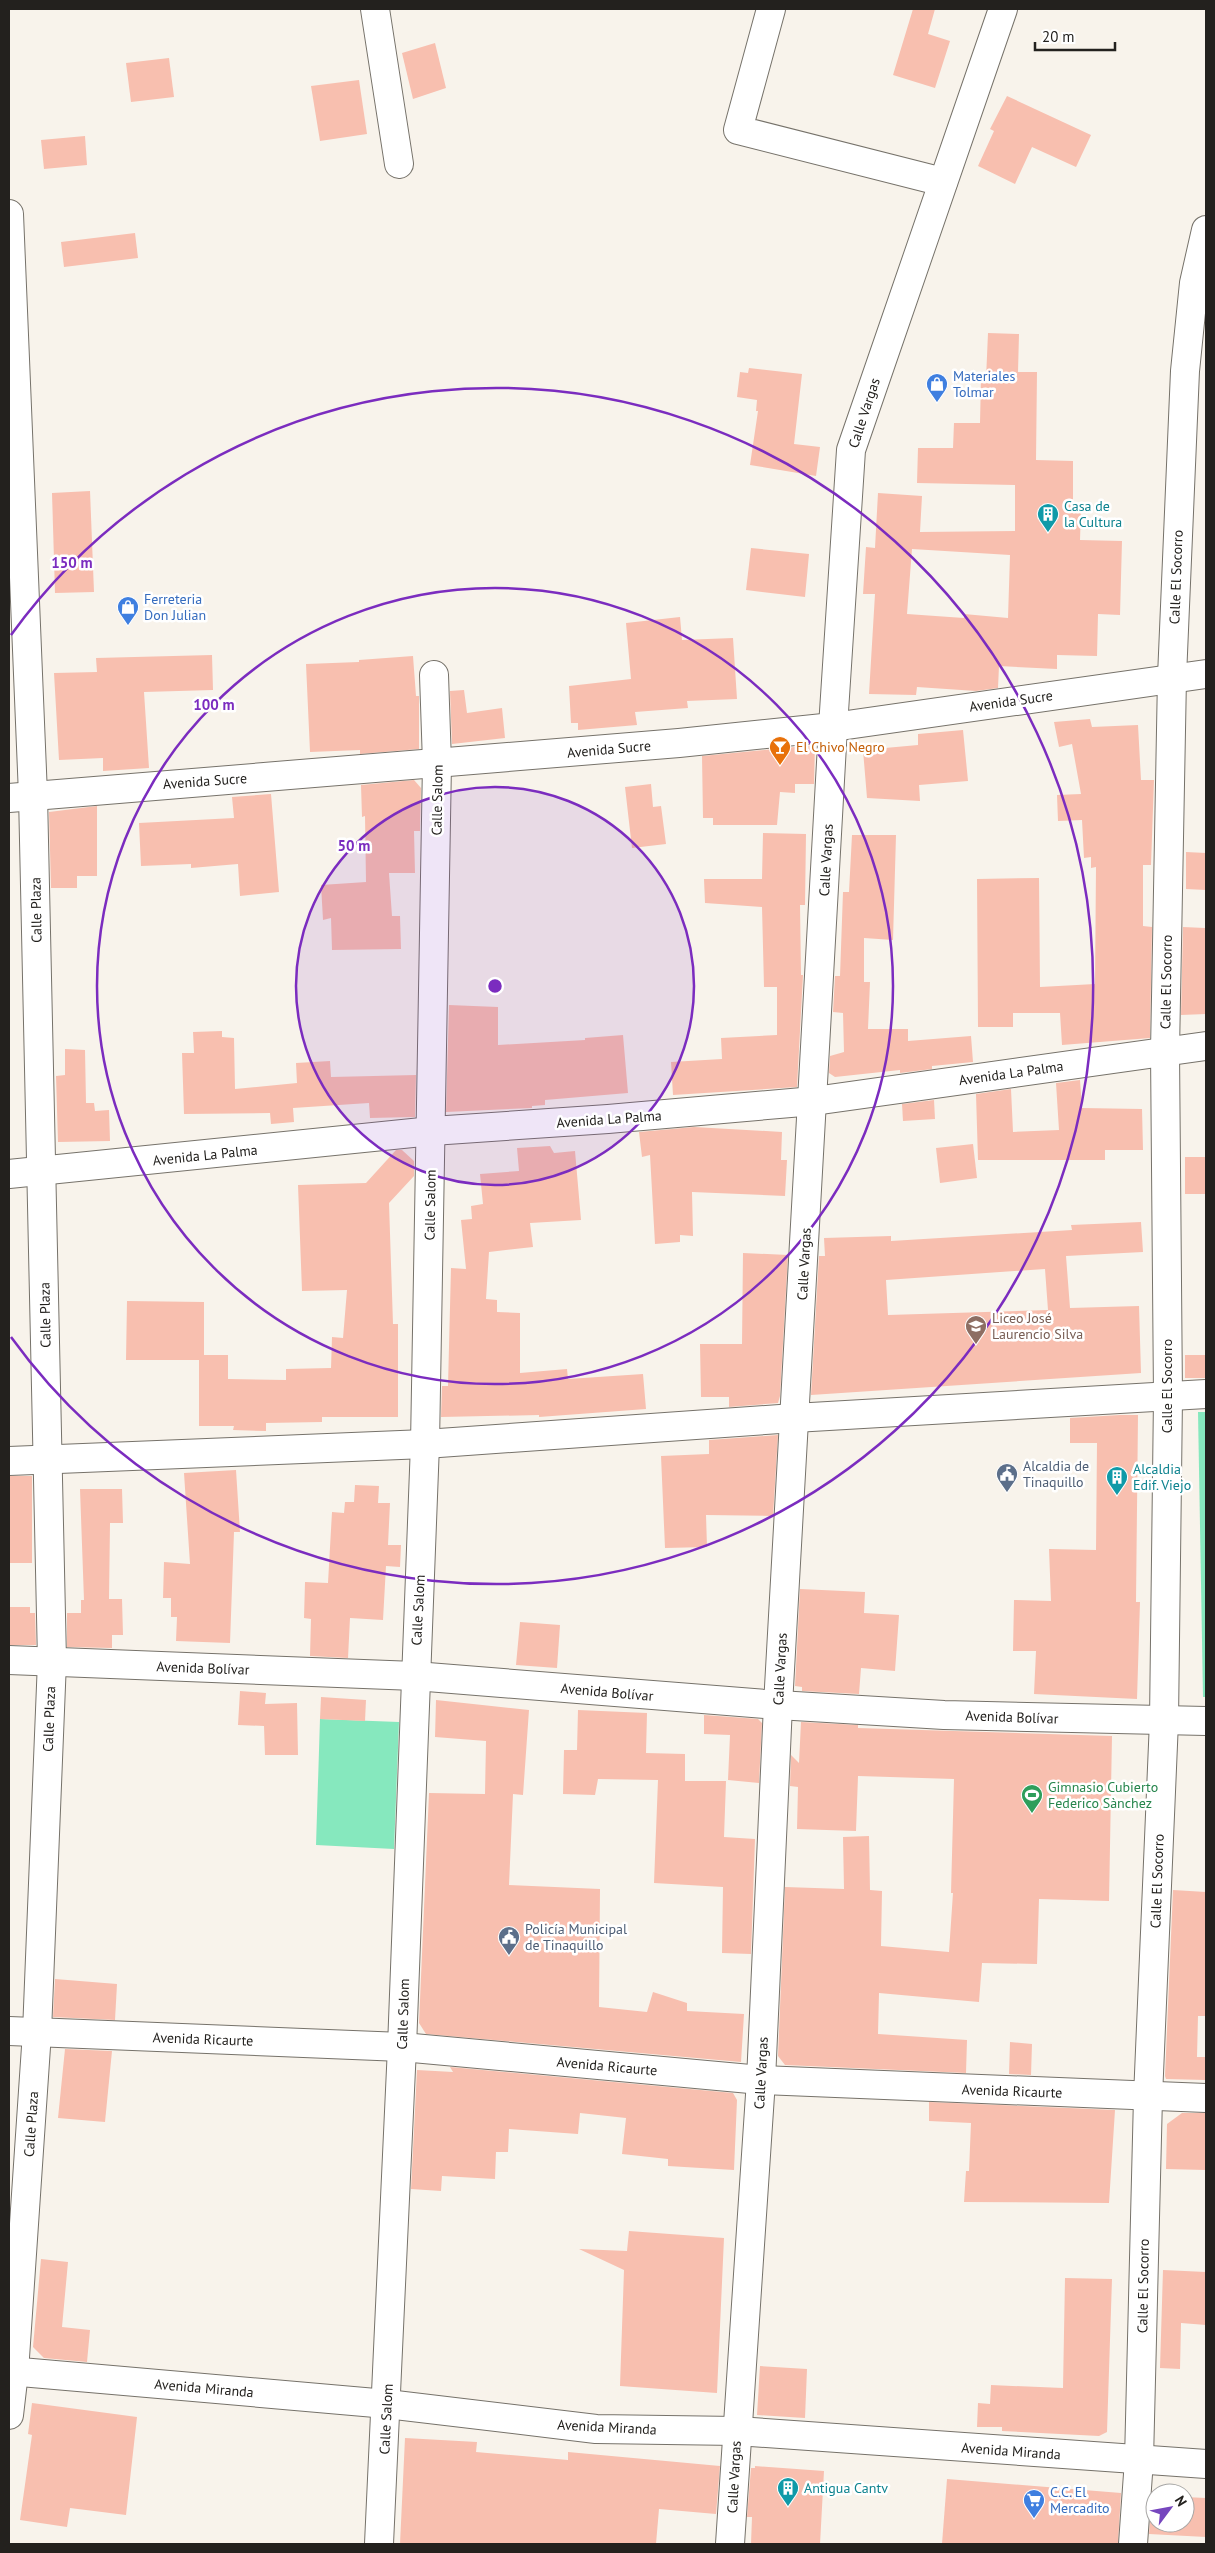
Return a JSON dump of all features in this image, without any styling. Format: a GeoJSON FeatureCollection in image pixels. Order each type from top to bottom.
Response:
{"type":"FeatureCollection","features":[{"type":"Feature","properties":{"kind":"street"},"geometry":{"type":"LineString","coordinates":[[375,9],[400,164]]}},
{"type":"Feature","properties":{"kind":"street"},"geometry":{"type":"LineString","coordinates":[[771,9],[738,130],[942,182]]}},
{"type":"Feature","properties":{"kind":"street","name":"Calle Vargas"},"geometry":{"type":"LineString","coordinates":[[730,2544],[761,2080],[778,1705],[814,1101],[833,727],[851,450],[1003,9]]}},
{"type":"Feature","properties":{"kind":"street","name":"Calle Plaza"},"geometry":{"type":"LineString","coordinates":[[9,214],[21,796],[42,1172],[52,1662],[37,2032],[9,2415]]}},
{"type":"Feature","properties":{"kind":"street","name":"Calle El Socorro"},"geometry":{"type":"LineString","coordinates":[[1133,2544],[1138,2460],[1148,2097],[1164,1721],[1168,1397],[1165,1051],[1172,677],[1185,371],[1194,283],[1206,230]]}},
{"type":"Feature","properties":{"kind":"street","name":"Calle Salom"},"geometry":{"type":"LineString","coordinates":[[379,2544],[402,2047],[425,1444],[437,763],[434,674]]}},
{"type":"Feature","properties":{"kind":"street","name":"Avenida Sucre"},"geometry":{"type":"LineString","coordinates":[[21,796],[437,763],[833,727],[1172,677],[1206,674]]}},
{"type":"Feature","properties":{"kind":"street","name":"Avenida La Palma"},"geometry":{"type":"LineString","coordinates":[[9,1174],[432,1131],[608,1119],[814,1101],[1206,1046]]}},
{"type":"Feature","properties":{"kind":"street"},"geometry":{"type":"LineString","coordinates":[[9,1461],[425,1444],[794,1418],[1206,1394]]}},
{"type":"Feature","properties":{"kind":"street","name":"Avenida Bolívar"},"geometry":{"type":"LineString","coordinates":[[9,1660],[415,1676],[778,1705],[944,1715],[1206,1721]]}},
{"type":"Feature","properties":{"kind":"street","name":"Avenida Ricaurte"},"geometry":{"type":"LineString","coordinates":[[9,2031],[402,2047],[761,2080],[1206,2098]]}},
{"type":"Feature","properties":{"kind":"street","name":"Avenida Miranda"},"geometry":{"type":"LineString","coordinates":[[12,2371],[386,2404],[596,2429],[737,2432],[1206,2464]]}},
{"type":"Feature","properties":{"kind":"green space"},"geometry":{"type":"Polygon","coordinates":[[[1198,1412],[1206,1412],[1206,1697],[1203,1697],[1198,1412]]]}},
{"type":"Feature","properties":{"kind":"green space"},"geometry":{"type":"Polygon","coordinates":[[[320,1719],[399,1722],[394,1849],[316,1845],[320,1719]]]}},
{"type":"Feature","properties":{"kind":"building"},"geometry":{"type":"Polygon","coordinates":[[[913,9],[935,9],[928,34],[950,41],[935,88],[893,75],[913,9]]]}},
{"type":"Feature","properties":{"kind":"building"},"geometry":{"type":"Polygon","coordinates":[[[435,43],[446,88],[413,99],[402,53],[435,43]]]}},
{"type":"Feature","properties":{"kind":"building"},"geometry":{"type":"Polygon","coordinates":[[[169,58],[174,97],[131,102],[126,63],[169,58]]]}},
{"type":"Feature","properties":{"kind":"building"},"geometry":{"type":"Polygon","coordinates":[[[359,80],[367,134],[320,141],[311,86],[359,80]]]}},
{"type":"Feature","properties":{"kind":"building"},"geometry":{"type":"Polygon","coordinates":[[[1007,96],[1091,135],[1076,167],[1032,147],[1015,184],[978,166],[994,131],[990,129],[1007,96]]]}},
{"type":"Feature","properties":{"kind":"building"},"geometry":{"type":"Polygon","coordinates":[[[85,136],[87,165],[44,169],[41,140],[85,136]]]}},
{"type":"Feature","properties":{"kind":"building"},"geometry":{"type":"Polygon","coordinates":[[[135,233],[138,258],[64,267],[61,242],[135,233]]]}},
{"type":"Feature","properties":{"kind":"building"},"geometry":{"type":"Polygon","coordinates":[[[988,333],[1019,334],[1018,372],[1037,372],[1036,460],[1073,461],[1073,507],[1081,508],[1080,540],[1122,541],[1120,615],[1098,614],[1097,656],[1057,655],[1057,669],[999,666],[998,688],[976,691],[917,687],[916,695],[869,694],[875,594],[863,594],[866,547],[875,548],[878,493],[922,496],[920,532],[1015,531],[1015,485],[917,483],[918,448],[953,448],[954,423],[980,423],[981,378],[986,379],[988,333]],[[912,549],[907,614],[964,618],[964,614],[1008,618],[1010,555],[912,549]]]}},
{"type":"Feature","properties":{"kind":"building"},"geometry":{"type":"Polygon","coordinates":[[[749,368],[802,374],[794,444],[820,447],[816,476],[750,465],[758,411],[756,411],[757,400],[737,397],[740,372],[748,373],[749,368]]]}},
{"type":"Feature","properties":{"kind":"building"},"geometry":{"type":"Polygon","coordinates":[[[90,491],[94,592],[55,593],[52,493],[90,491]]]}},
{"type":"Feature","properties":{"kind":"building"},"geometry":{"type":"Polygon","coordinates":[[[751,548],[809,554],[805,597],[746,590],[751,548]]]}},
{"type":"Feature","properties":{"kind":"building"},"geometry":{"type":"Polygon","coordinates":[[[680,617],[682,640],[733,638],[737,699],[687,701],[688,708],[635,712],[637,725],[578,730],[578,723],[571,723],[569,686],[631,679],[626,623],[680,617]]]}},
{"type":"Feature","properties":{"kind":"building"},"geometry":{"type":"Polygon","coordinates":[[[212,655],[213,690],[144,692],[149,768],[103,771],[103,758],[59,760],[54,673],[97,672],[96,658],[212,655]]]}},
{"type":"Feature","properties":{"kind":"building"},"geometry":{"type":"Polygon","coordinates":[[[413,656],[416,696],[419,696],[419,749],[360,754],[360,750],[310,752],[306,664],[359,662],[359,660],[413,656]]]}},
{"type":"Feature","properties":{"kind":"building"},"geometry":{"type":"Polygon","coordinates":[[[464,690],[467,713],[502,708],[505,738],[452,744],[450,691],[464,690]]]}},
{"type":"Feature","properties":{"kind":"building"},"geometry":{"type":"Polygon","coordinates":[[[1090,719],[1092,727],[1138,725],[1141,780],[1154,780],[1151,865],[1143,865],[1143,926],[1152,927],[1150,1038],[1062,1045],[1060,1013],[1013,1013],[1013,1027],[978,1027],[977,879],[1039,878],[1040,987],[1095,984],[1096,867],[1091,868],[1091,857],[1084,858],[1082,820],[1058,821],[1057,795],[1081,794],[1072,744],[1059,747],[1054,722],[1090,719]]]}},
{"type":"Feature","properties":{"kind":"building"},"geometry":{"type":"Polygon","coordinates":[[[963,730],[968,781],[919,785],[920,801],[867,798],[863,750],[918,745],[918,734],[963,730]]]}},
{"type":"Feature","properties":{"kind":"building"},"geometry":{"type":"Polygon","coordinates":[[[815,745],[814,784],[795,784],[795,793],[780,792],[777,825],[713,825],[713,818],[703,818],[702,756],[815,745]]]}},
{"type":"Feature","properties":{"kind":"building"},"geometry":{"type":"Polygon","coordinates":[[[414,780],[421,788],[420,831],[414,831],[415,873],[389,873],[392,916],[400,916],[401,949],[332,950],[331,918],[323,920],[321,885],[366,882],[365,816],[362,817],[361,785],[414,780]]]}},
{"type":"Feature","properties":{"kind":"building"},"geometry":{"type":"Polygon","coordinates":[[[651,784],[653,807],[661,806],[666,844],[632,848],[625,787],[651,784]]]}},
{"type":"Feature","properties":{"kind":"building"},"geometry":{"type":"Polygon","coordinates":[[[271,794],[279,892],[240,896],[238,864],[191,868],[191,864],[141,866],[139,823],[234,818],[232,797],[271,794]]]}},
{"type":"Feature","properties":{"kind":"building"},"geometry":{"type":"Polygon","coordinates":[[[97,806],[97,876],[77,876],[77,888],[51,888],[49,812],[97,806]]]}},
{"type":"Feature","properties":{"kind":"building"},"geometry":{"type":"Polygon","coordinates":[[[763,833],[806,834],[805,905],[800,905],[801,975],[803,975],[797,1087],[673,1095],[671,1062],[722,1059],[721,1038],[777,1035],[777,987],[764,987],[762,907],[705,903],[704,879],[762,879],[763,833]]]}},
{"type":"Feature","properties":{"kind":"building"},"geometry":{"type":"Polygon","coordinates":[[[852,835],[896,835],[893,940],[864,938],[864,982],[870,982],[868,1029],[908,1029],[908,1041],[971,1036],[973,1062],[932,1066],[932,1069],[900,1073],[900,1070],[835,1077],[829,1073],[830,1056],[844,1052],[843,1013],[833,1012],[835,976],[840,976],[843,892],[849,892],[852,835]]]}},
{"type":"Feature","properties":{"kind":"building"},"geometry":{"type":"Polygon","coordinates":[[[1186,852],[1206,853],[1206,890],[1186,889],[1186,852]]]}},
{"type":"Feature","properties":{"kind":"building"},"geometry":{"type":"Polygon","coordinates":[[[1183,927],[1205,928],[1206,1014],[1181,1015],[1183,927]]]}},
{"type":"Feature","properties":{"kind":"building"},"geometry":{"type":"Polygon","coordinates":[[[449,1005],[498,1007],[498,1045],[585,1040],[585,1038],[623,1035],[628,1093],[545,1100],[545,1105],[532,1106],[532,1108],[446,1112],[449,1005]]]}},
{"type":"Feature","properties":{"kind":"building"},"geometry":{"type":"Polygon","coordinates":[[[222,1031],[222,1037],[234,1038],[235,1089],[297,1083],[296,1063],[330,1061],[331,1077],[416,1075],[415,1117],[370,1118],[369,1103],[293,1108],[294,1122],[271,1124],[270,1113],[184,1114],[182,1053],[194,1053],[193,1032],[222,1031]]]}},
{"type":"Feature","properties":{"kind":"building"},"geometry":{"type":"Polygon","coordinates":[[[65,1049],[85,1050],[86,1103],[94,1103],[95,1111],[109,1110],[110,1141],[58,1142],[56,1076],[65,1075],[65,1049]]]}},
{"type":"Feature","properties":{"kind":"building"},"geometry":{"type":"Polygon","coordinates":[[[1080,1080],[1082,1108],[1142,1109],[1143,1150],[1105,1150],[1105,1160],[978,1160],[976,1094],[1011,1089],[1013,1132],[1059,1130],[1056,1083],[1080,1080]]]}},
{"type":"Feature","properties":{"kind":"building"},"geometry":{"type":"Polygon","coordinates":[[[934,1100],[935,1119],[903,1121],[902,1104],[934,1100]]]}},
{"type":"Feature","properties":{"kind":"building"},"geometry":{"type":"Polygon","coordinates":[[[694,1127],[782,1132],[781,1160],[787,1160],[785,1196],[692,1192],[693,1236],[680,1235],[680,1242],[655,1244],[650,1155],[642,1157],[639,1132],[694,1127]]]}},
{"type":"Feature","properties":{"kind":"building"},"geometry":{"type":"Polygon","coordinates":[[[973,1144],[977,1178],[940,1183],[936,1148],[973,1144]]]}},
{"type":"Feature","properties":{"kind":"building"},"geometry":{"type":"Polygon","coordinates":[[[550,1146],[554,1153],[575,1151],[581,1220],[530,1223],[533,1247],[489,1252],[486,1299],[497,1300],[497,1312],[520,1313],[520,1373],[567,1369],[568,1379],[643,1374],[646,1409],[539,1417],[539,1415],[441,1417],[442,1386],[448,1386],[451,1268],[466,1269],[461,1220],[472,1219],[471,1206],[483,1204],[480,1174],[519,1171],[517,1148],[550,1146]]]}},
{"type":"Feature","properties":{"kind":"building"},"geometry":{"type":"Polygon","coordinates":[[[396,1150],[402,1150],[414,1161],[414,1176],[389,1203],[393,1324],[398,1324],[398,1417],[322,1417],[322,1422],[266,1423],[266,1431],[233,1430],[234,1426],[199,1426],[199,1360],[126,1360],[127,1301],[204,1302],[204,1355],[228,1355],[228,1379],[286,1380],[286,1369],[331,1368],[332,1337],[343,1338],[347,1290],[302,1291],[298,1185],[366,1183],[396,1150]]]}},
{"type":"Feature","properties":{"kind":"building"},"geometry":{"type":"Polygon","coordinates":[[[1185,1157],[1206,1157],[1206,1194],[1185,1194],[1185,1157]]]}},
{"type":"Feature","properties":{"kind":"building","name":"Liceo José Laurencio Silva"},"geometry":{"type":"Polygon","coordinates":[[[1141,1222],[1143,1252],[1066,1256],[1070,1308],[1139,1306],[1141,1373],[811,1395],[819,1256],[825,1256],[824,1238],[891,1236],[891,1241],[1072,1230],[1071,1225],[1141,1222]],[[1045,1269],[886,1280],[888,1315],[1048,1310],[1045,1269]]]}},
{"type":"Feature","properties":{"kind":"building"},"geometry":{"type":"Polygon","coordinates":[[[743,1253],[788,1255],[780,1396],[778,1403],[729,1407],[729,1397],[701,1397],[700,1344],[742,1344],[743,1253]]]}},
{"type":"Feature","properties":{"kind":"building"},"geometry":{"type":"Polygon","coordinates":[[[1185,1355],[1206,1355],[1206,1378],[1185,1378],[1185,1355]]]}},
{"type":"Feature","properties":{"kind":"building"},"geometry":{"type":"Polygon","coordinates":[[[1138,1415],[1136,1602],[1140,1602],[1137,1699],[1034,1694],[1036,1651],[1013,1651],[1014,1600],[1051,1601],[1049,1549],[1096,1550],[1097,1443],[1070,1443],[1070,1418],[1138,1415]]]}},
{"type":"Feature","properties":{"kind":"building"},"geometry":{"type":"Polygon","coordinates":[[[778,1435],[773,1516],[706,1515],[707,1547],[665,1548],[661,1456],[709,1454],[709,1440],[778,1435]]]}},
{"type":"Feature","properties":{"kind":"building"},"geometry":{"type":"Polygon","coordinates":[[[236,1470],[240,1532],[234,1532],[230,1643],[176,1641],[177,1617],[171,1617],[171,1598],[163,1598],[164,1562],[190,1564],[184,1473],[236,1470]]]}},
{"type":"Feature","properties":{"kind":"building"},"geometry":{"type":"Polygon","coordinates":[[[9,1476],[32,1476],[32,1563],[9,1563],[9,1476]]]}},
{"type":"Feature","properties":{"kind":"building"},"geometry":{"type":"Polygon","coordinates":[[[355,1485],[379,1486],[378,1503],[390,1503],[388,1545],[401,1545],[400,1567],[386,1566],[383,1620],[350,1618],[348,1658],[310,1656],[311,1619],[304,1618],[305,1582],[328,1583],[332,1512],[344,1513],[345,1502],[354,1502],[355,1485]]]}},
{"type":"Feature","properties":{"kind":"building"},"geometry":{"type":"Polygon","coordinates":[[[80,1489],[122,1489],[123,1523],[110,1523],[109,1599],[122,1599],[123,1635],[112,1635],[112,1648],[67,1647],[67,1613],[81,1613],[81,1600],[84,1600],[80,1489]]]}},
{"type":"Feature","properties":{"kind":"building"},"geometry":{"type":"Polygon","coordinates":[[[800,1589],[865,1592],[864,1613],[899,1615],[895,1671],[861,1668],[859,1694],[802,1691],[802,1687],[795,1686],[800,1589]]]}},
{"type":"Feature","properties":{"kind":"building"},"geometry":{"type":"Polygon","coordinates":[[[9,1607],[30,1607],[30,1613],[35,1613],[36,1645],[9,1645],[9,1607]]]}},
{"type":"Feature","properties":{"kind":"building"},"geometry":{"type":"Polygon","coordinates":[[[520,1622],[560,1625],[557,1668],[516,1665],[520,1622]]]}},
{"type":"Feature","properties":{"kind":"building"},"geometry":{"type":"Polygon","coordinates":[[[240,1691],[266,1693],[265,1704],[297,1703],[298,1755],[265,1755],[264,1726],[238,1725],[240,1691]]]}},
{"type":"Feature","properties":{"kind":"building"},"geometry":{"type":"Polygon","coordinates":[[[321,1697],[366,1700],[365,1721],[320,1719],[321,1697]]]}},
{"type":"Feature","properties":{"kind":"building"},"geometry":{"type":"Polygon","coordinates":[[[436,1700],[529,1710],[523,1795],[513,1794],[509,1885],[600,1889],[599,2007],[647,2012],[653,1992],[687,2003],[687,2011],[744,2014],[741,2062],[426,2034],[419,2023],[429,1793],[485,1794],[486,1741],[435,1737],[436,1700]]]}},
{"type":"Feature","properties":{"kind":"building"},"geometry":{"type":"Polygon","coordinates":[[[578,1710],[647,1713],[646,1753],[685,1754],[685,1781],[726,1781],[724,1837],[755,1839],[751,1954],[722,1953],[723,1887],[654,1883],[658,1780],[598,1779],[595,1795],[563,1794],[564,1750],[577,1750],[578,1710]]]}},
{"type":"Feature","properties":{"kind":"building"},"geometry":{"type":"Polygon","coordinates":[[[704,1715],[758,1719],[762,1723],[759,1783],[728,1780],[730,1735],[704,1734],[704,1715]]]}},
{"type":"Feature","properties":{"kind":"building"},"geometry":{"type":"Polygon","coordinates":[[[801,1722],[858,1725],[858,1728],[1112,1736],[1109,1901],[1039,1899],[1037,1964],[982,1963],[979,2002],[879,1993],[878,2034],[967,2040],[966,2073],[785,2065],[778,2056],[785,1887],[844,1889],[843,1837],[869,1836],[870,1890],[882,1891],[881,1946],[949,1952],[953,1893],[951,1893],[954,1779],[858,1776],[856,1831],[797,1829],[798,1787],[790,1786],[791,1755],[799,1763],[801,1722]]]}},
{"type":"Feature","properties":{"kind":"building"},"geometry":{"type":"Polygon","coordinates":[[[1173,1890],[1206,1892],[1206,2016],[1198,2016],[1197,2057],[1206,2057],[1206,2080],[1166,2079],[1165,2076],[1173,1890]]]}},
{"type":"Feature","properties":{"kind":"building"},"geometry":{"type":"Polygon","coordinates":[[[55,1979],[117,1984],[115,2020],[53,2017],[55,1979]]]}},
{"type":"Feature","properties":{"kind":"building"},"geometry":{"type":"Polygon","coordinates":[[[1010,2042],[1032,2044],[1031,2075],[1009,2074],[1010,2042]]]}},
{"type":"Feature","properties":{"kind":"building"},"geometry":{"type":"Polygon","coordinates":[[[65,2049],[112,2051],[105,2122],[58,2118],[65,2049]]]}},
{"type":"Feature","properties":{"kind":"building"},"geometry":{"type":"Polygon","coordinates":[[[450,2067],[733,2093],[737,2100],[734,2170],[668,2166],[668,2159],[622,2154],[626,2118],[580,2113],[578,2134],[509,2129],[508,2152],[496,2152],[495,2179],[442,2176],[441,2191],[411,2189],[417,2070],[453,2072],[450,2067]]]}},
{"type":"Feature","properties":{"kind":"building"},"geometry":{"type":"Polygon","coordinates":[[[929,2102],[1115,2110],[1109,2203],[964,2202],[966,2171],[969,2171],[971,2123],[929,2121],[929,2102]]]}},
{"type":"Feature","properties":{"kind":"building"},"geometry":{"type":"Polygon","coordinates":[[[1182,2113],[1206,2113],[1206,2170],[1166,2169],[1167,2124],[1182,2113]]]}},
{"type":"Feature","properties":{"kind":"building"},"geometry":{"type":"Polygon","coordinates":[[[629,2231],[724,2238],[717,2393],[620,2386],[624,2270],[579,2249],[627,2251],[629,2231]]]}},
{"type":"Feature","properties":{"kind":"building"},"geometry":{"type":"Polygon","coordinates":[[[41,2259],[68,2262],[62,2327],[90,2330],[87,2362],[44,2358],[33,2347],[41,2259]]]}},
{"type":"Feature","properties":{"kind":"building"},"geometry":{"type":"Polygon","coordinates":[[[1163,2270],[1206,2272],[1206,2325],[1181,2323],[1180,2369],[1160,2368],[1163,2270]]]}},
{"type":"Feature","properties":{"kind":"building"},"geometry":{"type":"Polygon","coordinates":[[[1065,2278],[1112,2279],[1107,2432],[1099,2436],[1002,2431],[1002,2427],[977,2427],[978,2403],[990,2404],[991,2385],[1063,2388],[1065,2278]]]}},
{"type":"Feature","properties":{"kind":"building"},"geometry":{"type":"Polygon","coordinates":[[[760,2366],[807,2369],[805,2418],[757,2415],[760,2366]]]}},
{"type":"Feature","properties":{"kind":"building"},"geometry":{"type":"Polygon","coordinates":[[[32,2403],[137,2417],[126,2515],[70,2508],[67,2527],[20,2520],[32,2435],[28,2434],[32,2403]]]}},
{"type":"Feature","properties":{"kind":"building"},"geometry":{"type":"Polygon","coordinates":[[[405,2438],[477,2442],[476,2452],[568,2460],[568,2452],[720,2466],[716,2514],[659,2509],[656,2544],[400,2544],[405,2438]]]}},
{"type":"Feature","properties":{"kind":"building","name":"Antigua Cantv"},"geometry":{"type":"Polygon","coordinates":[[[755,2466],[824,2471],[820,2544],[751,2544],[752,2517],[747,2517],[751,2468],[755,2468],[755,2466]]]}},
{"type":"Feature","properties":{"kind":"building","name":"C.C. El Mercadito"},"geometry":{"type":"Polygon","coordinates":[[[947,2479],[1121,2493],[1118,2544],[942,2544],[947,2479]]]}},
{"type":"Feature","properties":{"kind":"building"},"geometry":{"type":"Polygon","coordinates":[[[1195,2497],[1206,2498],[1206,2537],[1149,2534],[1195,2533],[1195,2497]]]}},
{"type":"Feature","properties":{"kind":"place","name":"Materiales Tolmar"},"geometry":{"type":"Point","coordinates":[937,403]}},
{"type":"Feature","properties":{"kind":"place","name":"Casa de la Cultura"},"geometry":{"type":"Point","coordinates":[1048,533]}},
{"type":"Feature","properties":{"kind":"place","name":"Ferreteria Don Julian"},"geometry":{"type":"Point","coordinates":[128,626]}},
{"type":"Feature","properties":{"kind":"place","name":"El Chivo Negro"},"geometry":{"type":"Point","coordinates":[780,766]}},
{"type":"Feature","properties":{"kind":"place","name":"Liceo José Laurencio Silva"},"geometry":{"type":"Point","coordinates":[976,1345]}},
{"type":"Feature","properties":{"kind":"place","name":"Alcaldia de Tinaquillo"},"geometry":{"type":"Point","coordinates":[1007,1493]}},
{"type":"Feature","properties":{"kind":"place","name":"Alcaldia Edif. Viejo"},"geometry":{"type":"Point","coordinates":[1117,1496]}},
{"type":"Feature","properties":{"kind":"place","name":"Gimnasio Cubierto Federico Sànchez"},"geometry":{"type":"Point","coordinates":[1032,1814]}},
{"type":"Feature","properties":{"kind":"place","name":"Policía Municipal de Tinaquillo"},"geometry":{"type":"Point","coordinates":[509,1956]}},
{"type":"Feature","properties":{"kind":"place","name":"Antigua Cantv"},"geometry":{"type":"Point","coordinates":[788,2507]}},
{"type":"Feature","properties":{"kind":"place","name":"C.C. El Mercadito"},"geometry":{"type":"Point","coordinates":[1034,2519]}}]}
